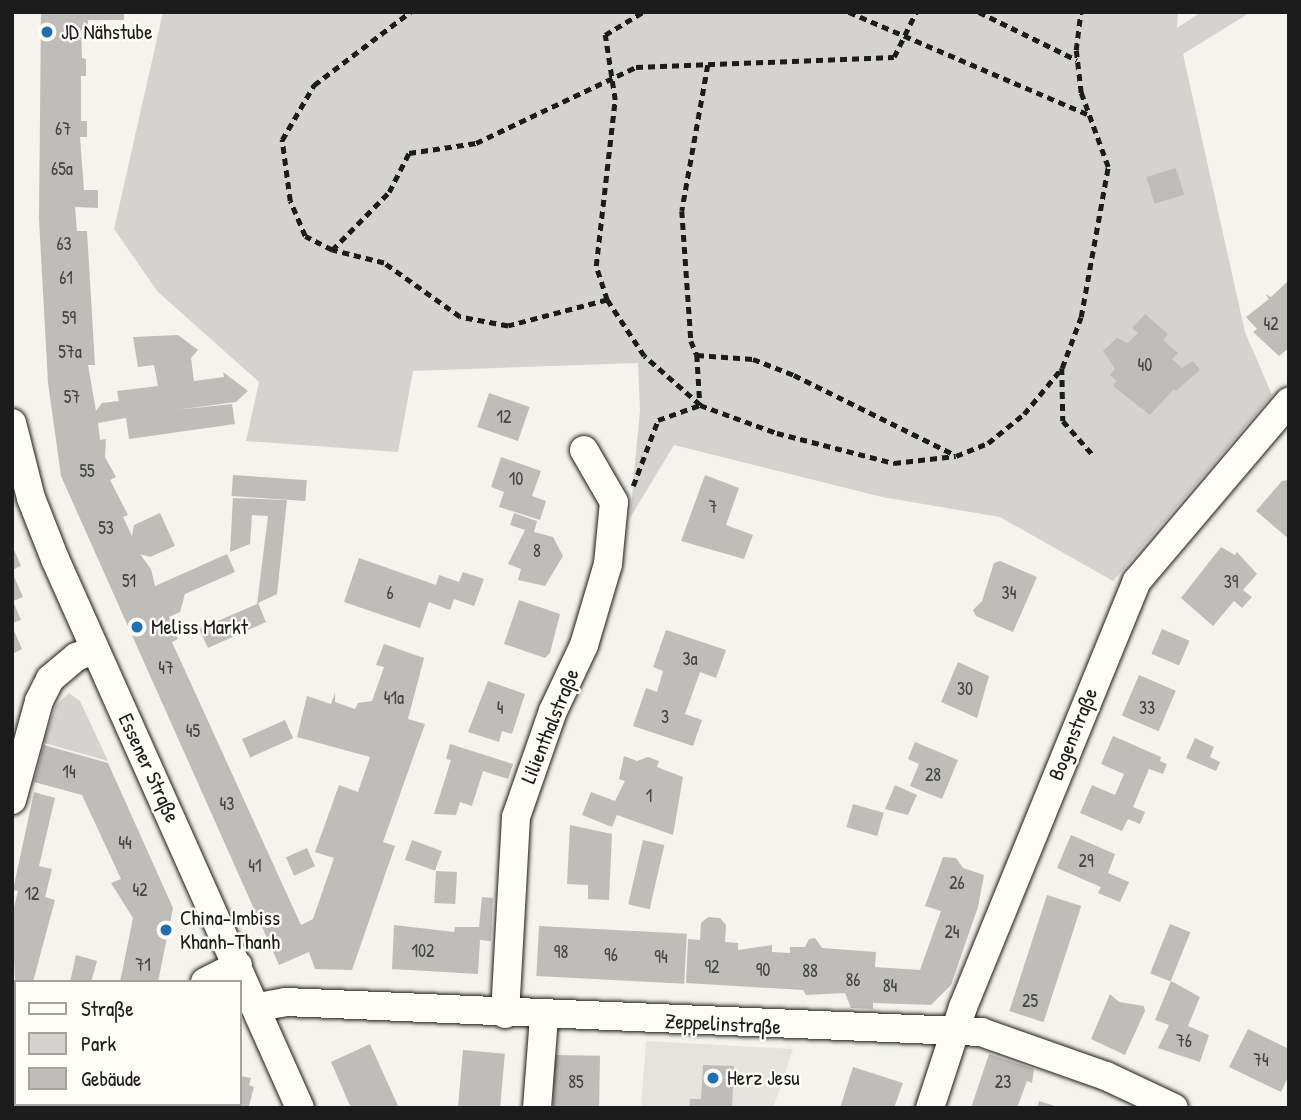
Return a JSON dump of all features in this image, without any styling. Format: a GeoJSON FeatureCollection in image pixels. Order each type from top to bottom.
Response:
{"type":"FeatureCollection","features":[{"type":"Feature","properties":{"kind":"street","name":"Bogenstraße"},"geometry":{"type":"LineString","coordinates":[[930,1108],[955,1030],[1137,581],[1289,402]]}},
{"type":"Feature","properties":{"kind":"street","name":"Essener Straße"},"geometry":{"type":"LineString","coordinates":[[12,423],[31,498],[94,650],[258,1007],[300,1108]]}},
{"type":"Feature","properties":{"kind":"street"},"geometry":{"type":"LineString","coordinates":[[584,450],[614,502]]}},
{"type":"Feature","properties":{"kind":"street","name":"Lilienthalstraße"},"geometry":{"type":"LineString","coordinates":[[505,1014],[516,817],[600,594],[608,564],[614,502]]}},
{"type":"Feature","properties":{"kind":"street"},"geometry":{"type":"LineString","coordinates":[[12,800],[39,701],[50,679],[76,657],[94,650]]}},
{"type":"Feature","properties":{"kind":"street"},"geometry":{"type":"LineString","coordinates":[[209,980],[238,965]]}},
{"type":"Feature","properties":{"kind":"street","name":"Zeppelinstraße"},"geometry":{"type":"LineString","coordinates":[[258,1007],[286,1002],[928,1033],[955,1030],[981,1032],[1127,1098],[1174,1108]]}},
{"type":"Feature","properties":{"kind":"street"},"geometry":{"type":"LineString","coordinates":[[537,1108],[544,1016]]}},
{"type":"Feature","properties":{"kind":"path"},"geometry":{"type":"LineString","coordinates":[[410,12],[314,85],[282,140],[290,201],[305,236],[332,250],[384,263],[460,317],[508,326],[607,300]]}},
{"type":"Feature","properties":{"kind":"path"},"geometry":{"type":"LineString","coordinates":[[643,12],[605,36],[615,100],[597,238],[596,266],[607,300],[645,356],[700,405],[777,433],[894,463],[956,456],[988,443],[1024,414],[1062,368],[1081,317],[1108,167],[1088,115],[1077,60],[1081,12]]}},
{"type":"Feature","properties":{"kind":"path"},"geometry":{"type":"LineString","coordinates":[[849,12],[1088,115]]}},
{"type":"Feature","properties":{"kind":"path"},"geometry":{"type":"LineString","coordinates":[[332,250],[389,192],[409,153],[476,143],[636,67],[894,57],[916,12]]}},
{"type":"Feature","properties":{"kind":"path"},"geometry":{"type":"LineString","coordinates":[[979,12],[1077,60]]}},
{"type":"Feature","properties":{"kind":"path"},"geometry":{"type":"LineString","coordinates":[[700,405],[697,355],[691,341],[682,211],[708,65]]}},
{"type":"Feature","properties":{"kind":"path"},"geometry":{"type":"LineString","coordinates":[[697,355],[754,359],[794,375],[956,456]]}},
{"type":"Feature","properties":{"kind":"path"},"geometry":{"type":"LineString","coordinates":[[1062,368],[1063,421],[1092,454]]}},
{"type":"Feature","properties":{"kind":"path"},"geometry":{"type":"LineString","coordinates":[[614,502],[635,484],[658,420],[700,405]]}},
{"type":"Feature","properties":{"kind":"shaded area","name":"Herz Jesu"},"geometry":{"type":"Polygon","coordinates":[[[646,1041],[793,1049],[773,1108],[641,1108],[646,1041]]]}},
{"type":"Feature","properties":{"kind":"green space"},"geometry":{"type":"Polygon","coordinates":[[[163,12],[1178,12],[1177,28],[1201,12],[1251,12],[1183,54],[1245,332],[1272,395],[1113,581],[1000,517],[882,497],[674,445],[630,518],[640,410],[638,363],[413,371],[398,452],[246,441],[259,382],[158,292],[114,229],[163,12]]]}},
{"type":"Feature","properties":{"kind":"green space"},"geometry":{"type":"Polygon","coordinates":[[[69,693],[80,701],[108,761],[44,743],[56,705],[69,693]]]}},
{"type":"Feature","properties":{"kind":"building"},"geometry":{"type":"Polygon","coordinates":[[[41,12],[124,12],[124,20],[88,20],[88,30],[81,30],[82,58],[86,59],[86,76],[81,76],[81,121],[87,121],[87,137],[80,137],[84,190],[98,190],[98,208],[75,207],[77,231],[87,231],[95,365],[88,365],[96,411],[102,403],[119,401],[117,391],[158,386],[154,365],[138,367],[133,337],[178,335],[198,350],[191,358],[194,381],[224,377],[223,372],[248,391],[236,402],[176,410],[232,404],[235,424],[129,439],[126,418],[98,423],[100,440],[106,439],[105,457],[116,477],[110,480],[128,515],[123,517],[132,536],[134,525],[160,513],[175,546],[150,557],[140,554],[151,569],[155,586],[227,554],[235,572],[185,594],[180,612],[169,617],[178,639],[172,642],[301,925],[313,919],[334,858],[315,852],[339,785],[358,792],[370,757],[297,737],[307,696],[331,704],[335,693],[335,702],[355,709],[358,703],[372,701],[384,667],[376,665],[384,644],[424,658],[408,719],[425,724],[383,842],[395,846],[352,970],[315,969],[309,952],[279,965],[61,476],[48,383],[39,219],[41,12]]]}},
{"type":"Feature","properties":{"kind":"building"},"geometry":{"type":"Polygon","coordinates":[[[1176,168],[1184,195],[1155,204],[1146,177],[1176,168]]]}},
{"type":"Feature","properties":{"kind":"building"},"geometry":{"type":"Polygon","coordinates":[[[1289,280],[1289,348],[1279,356],[1253,332],[1257,329],[1246,317],[1269,299],[1265,294],[1271,297],[1289,280]]]}},
{"type":"Feature","properties":{"kind":"building"},"geometry":{"type":"Polygon","coordinates":[[[1145,314],[1168,334],[1163,340],[1178,353],[1172,359],[1182,368],[1193,361],[1200,370],[1176,391],[1174,389],[1150,415],[1113,386],[1117,381],[1110,375],[1115,369],[1103,351],[1117,338],[1128,343],[1138,333],[1132,328],[1145,314]]]}},
{"type":"Feature","properties":{"kind":"building"},"geometry":{"type":"Polygon","coordinates":[[[489,393],[530,407],[518,441],[477,427],[489,393]]]}},
{"type":"Feature","properties":{"kind":"building"},"geometry":{"type":"Polygon","coordinates":[[[501,457],[541,471],[532,496],[546,501],[540,520],[499,507],[504,492],[491,487],[501,457]]]}},
{"type":"Feature","properties":{"kind":"building"},"geometry":{"type":"Polygon","coordinates":[[[233,475],[307,480],[305,501],[232,496],[233,475]]]}},
{"type":"Feature","properties":{"kind":"building"},"geometry":{"type":"Polygon","coordinates":[[[705,475],[739,488],[726,525],[753,535],[744,559],[681,541],[705,475]]]}},
{"type":"Feature","properties":{"kind":"building"},"geometry":{"type":"Polygon","coordinates":[[[1289,480],[1289,539],[1256,511],[1282,481],[1289,480]]]}},
{"type":"Feature","properties":{"kind":"building"},"geometry":{"type":"Polygon","coordinates":[[[233,498],[287,500],[277,594],[258,603],[266,622],[208,648],[199,629],[257,604],[268,516],[252,515],[250,544],[230,552],[233,498]]]}},
{"type":"Feature","properties":{"kind":"building"},"geometry":{"type":"Polygon","coordinates":[[[514,513],[537,521],[534,532],[553,537],[563,556],[545,586],[518,580],[521,569],[508,564],[525,530],[510,525],[514,513]]]}},
{"type":"Feature","properties":{"kind":"building"},"geometry":{"type":"Polygon","coordinates":[[[12,545],[21,566],[12,570],[12,545]]]}},
{"type":"Feature","properties":{"kind":"building"},"geometry":{"type":"Polygon","coordinates":[[[1221,547],[1235,555],[1237,552],[1257,574],[1243,590],[1252,597],[1242,608],[1234,601],[1213,626],[1181,598],[1221,547]]]}},
{"type":"Feature","properties":{"kind":"building"},"geometry":{"type":"Polygon","coordinates":[[[359,558],[436,585],[439,575],[459,582],[463,572],[484,579],[474,606],[454,599],[450,610],[429,602],[420,628],[344,602],[359,558]]]}},
{"type":"Feature","properties":{"kind":"building"},"geometry":{"type":"Polygon","coordinates":[[[1000,561],[1037,577],[1013,632],[976,616],[973,610],[982,601],[994,563],[1000,561]]]}},
{"type":"Feature","properties":{"kind":"building"},"geometry":{"type":"Polygon","coordinates":[[[12,572],[23,597],[13,601],[21,620],[12,623],[12,572]]]}},
{"type":"Feature","properties":{"kind":"building"},"geometry":{"type":"Polygon","coordinates":[[[519,600],[560,614],[550,653],[545,658],[504,644],[519,600]]]}},
{"type":"Feature","properties":{"kind":"building"},"geometry":{"type":"Polygon","coordinates":[[[12,626],[22,649],[12,654],[12,626]]]}},
{"type":"Feature","properties":{"kind":"building"},"geometry":{"type":"Polygon","coordinates":[[[1162,629],[1190,641],[1179,666],[1151,654],[1162,629]]]}},
{"type":"Feature","properties":{"kind":"building"},"geometry":{"type":"Polygon","coordinates":[[[666,630],[726,650],[716,678],[700,672],[685,714],[702,720],[693,746],[633,726],[646,688],[657,692],[663,671],[653,667],[666,630]]]}},
{"type":"Feature","properties":{"kind":"building"},"geometry":{"type":"Polygon","coordinates":[[[958,662],[989,676],[977,718],[941,702],[958,662]]]}},
{"type":"Feature","properties":{"kind":"building"},"geometry":{"type":"Polygon","coordinates":[[[1139,675],[1176,691],[1159,731],[1122,716],[1139,675]]]}},
{"type":"Feature","properties":{"kind":"building"},"geometry":{"type":"Polygon","coordinates":[[[488,681],[525,694],[512,734],[502,731],[499,742],[468,732],[488,681]]]}},
{"type":"Feature","properties":{"kind":"building"},"geometry":{"type":"Polygon","coordinates":[[[285,720],[293,738],[250,757],[242,739],[285,720]]]}},
{"type":"Feature","properties":{"kind":"building"},"geometry":{"type":"Polygon","coordinates":[[[1113,736],[1161,757],[1160,761],[1167,764],[1163,774],[1149,769],[1133,807],[1145,812],[1140,824],[1128,819],[1122,831],[1080,813],[1092,785],[1115,795],[1124,774],[1101,764],[1113,736]]]}},
{"type":"Feature","properties":{"kind":"building"},"geometry":{"type":"Polygon","coordinates":[[[1195,738],[1214,747],[1210,757],[1220,762],[1216,771],[1186,758],[1195,738]]]}},
{"type":"Feature","properties":{"kind":"building"},"geometry":{"type":"Polygon","coordinates":[[[915,742],[958,760],[942,799],[910,786],[919,764],[908,759],[915,742]]]}},
{"type":"Feature","properties":{"kind":"building"},"geometry":{"type":"Polygon","coordinates":[[[450,744],[513,764],[508,779],[483,771],[472,806],[460,802],[456,815],[434,814],[451,760],[446,759],[450,744]]]}},
{"type":"Feature","properties":{"kind":"building"},"geometry":{"type":"Polygon","coordinates":[[[44,745],[108,763],[173,908],[158,980],[120,980],[133,918],[111,883],[121,879],[82,795],[34,782],[44,745]]]}},
{"type":"Feature","properties":{"kind":"building"},"geometry":{"type":"Polygon","coordinates":[[[624,756],[637,761],[648,757],[659,761],[657,767],[683,777],[673,835],[617,815],[612,827],[582,815],[591,792],[615,801],[625,781],[619,779],[624,756]]]}},
{"type":"Feature","properties":{"kind":"building"},"geometry":{"type":"Polygon","coordinates":[[[895,785],[917,795],[908,815],[885,809],[895,785]]]}},
{"type":"Feature","properties":{"kind":"building"},"geometry":{"type":"Polygon","coordinates":[[[34,792],[55,798],[39,866],[52,869],[45,897],[55,900],[34,980],[15,980],[12,915],[18,891],[13,890],[34,792]]]}},
{"type":"Feature","properties":{"kind":"building"},"geometry":{"type":"Polygon","coordinates":[[[853,804],[884,813],[877,836],[846,827],[853,804]]]}},
{"type":"Feature","properties":{"kind":"building"},"geometry":{"type":"Polygon","coordinates":[[[570,825],[612,834],[609,900],[588,899],[588,885],[567,884],[570,825]]]}},
{"type":"Feature","properties":{"kind":"building"},"geometry":{"type":"Polygon","coordinates":[[[1071,835],[1115,854],[1108,873],[1129,882],[1120,902],[1098,893],[1101,887],[1057,868],[1071,835]]]}},
{"type":"Feature","properties":{"kind":"building"},"geometry":{"type":"Polygon","coordinates":[[[412,840],[442,851],[435,871],[405,860],[412,840]]]}},
{"type":"Feature","properties":{"kind":"building"},"geometry":{"type":"Polygon","coordinates":[[[643,840],[664,845],[650,909],[628,904],[643,840]]]}},
{"type":"Feature","properties":{"kind":"building"},"geometry":{"type":"Polygon","coordinates":[[[307,848],[315,866],[294,876],[286,857],[307,848]]]}},
{"type":"Feature","properties":{"kind":"building"},"geometry":{"type":"Polygon","coordinates":[[[943,857],[956,858],[963,868],[984,875],[978,907],[951,985],[931,1005],[873,1003],[873,1009],[851,1008],[845,993],[806,995],[803,990],[686,983],[688,939],[700,940],[701,923],[708,917],[720,918],[726,925],[725,942],[738,943],[738,950],[772,945],[772,952],[790,953],[790,947],[805,947],[809,939],[815,938],[822,948],[876,952],[875,967],[920,970],[941,911],[925,906],[943,857]]]}},
{"type":"Feature","properties":{"kind":"building"},"geometry":{"type":"Polygon","coordinates":[[[436,871],[457,872],[455,904],[434,903],[436,871]]]}},
{"type":"Feature","properties":{"kind":"building"},"geometry":{"type":"Polygon","coordinates":[[[1047,895],[1081,906],[1044,1022],[1009,1011],[1047,895]]]}},
{"type":"Feature","properties":{"kind":"building"},"geometry":{"type":"Polygon","coordinates":[[[482,897],[493,898],[491,941],[480,940],[478,974],[392,969],[394,925],[454,932],[455,927],[479,927],[482,897]]]}},
{"type":"Feature","properties":{"kind":"building"},"geometry":{"type":"Polygon","coordinates":[[[1170,924],[1190,932],[1171,981],[1150,973],[1170,924]]]}},
{"type":"Feature","properties":{"kind":"building"},"geometry":{"type":"Polygon","coordinates":[[[539,926],[687,934],[684,984],[536,976],[539,926]]]}},
{"type":"Feature","properties":{"kind":"building"},"geometry":{"type":"Polygon","coordinates":[[[76,955],[97,961],[92,980],[70,980],[76,955]]]}},
{"type":"Feature","properties":{"kind":"building"},"geometry":{"type":"Polygon","coordinates":[[[1171,981],[1200,997],[1188,1026],[1209,1035],[1200,1062],[1158,1048],[1169,1025],[1155,1020],[1171,981]]]}},
{"type":"Feature","properties":{"kind":"building"},"geometry":{"type":"Polygon","coordinates":[[[1110,994],[1119,1002],[1144,1006],[1145,1011],[1125,1055],[1091,1039],[1110,994]]]}},
{"type":"Feature","properties":{"kind":"building"},"geometry":{"type":"Polygon","coordinates":[[[1248,1029],[1287,1048],[1289,1075],[1281,1092],[1229,1067],[1248,1029]]]}},
{"type":"Feature","properties":{"kind":"building"},"geometry":{"type":"Polygon","coordinates":[[[370,1044],[399,1108],[351,1108],[331,1062],[370,1044]]]}},
{"type":"Feature","properties":{"kind":"building"},"geometry":{"type":"Polygon","coordinates":[[[463,1050],[505,1054],[500,1108],[458,1108],[463,1050]]]}},
{"type":"Feature","properties":{"kind":"building"},"geometry":{"type":"Polygon","coordinates":[[[989,1054],[1034,1069],[1032,1083],[1027,1081],[1017,1108],[971,1108],[989,1054]]]}},
{"type":"Feature","properties":{"kind":"building"},"geometry":{"type":"Polygon","coordinates":[[[554,1055],[600,1056],[599,1108],[553,1108],[554,1055]]]}},
{"type":"Feature","properties":{"kind":"building"},"geometry":{"type":"Polygon","coordinates":[[[703,1065],[734,1066],[732,1108],[689,1108],[690,1099],[701,1099],[703,1065]]]}},
{"type":"Feature","properties":{"kind":"building"},"geometry":{"type":"Polygon","coordinates":[[[853,1067],[903,1083],[894,1108],[840,1108],[853,1067]]]}},
{"type":"Feature","properties":{"kind":"building"},"geometry":{"type":"Polygon","coordinates":[[[242,1076],[251,1078],[249,1085],[254,1087],[249,1106],[195,1108],[242,1106],[242,1076]]]}},
{"type":"Feature","properties":{"kind":"building"},"geometry":{"type":"Polygon","coordinates":[[[1039,1101],[1058,1107],[1058,1108],[1037,1108],[1039,1101]]]}},
{"type":"Feature","properties":{"kind":"place","name":"JD Nähstube"},"geometry":{"type":"Point","coordinates":[47,32]}},
{"type":"Feature","properties":{"kind":"place","name":"Meliss Markt"},"geometry":{"type":"Point","coordinates":[137,627]}},
{"type":"Feature","properties":{"kind":"place","name":"China-Imbiss Khanh-Thanh"},"geometry":{"type":"Point","coordinates":[166,930]}},
{"type":"Feature","properties":{"kind":"place","name":"Herz Jesu"},"geometry":{"type":"Point","coordinates":[713,1078]}}]}
